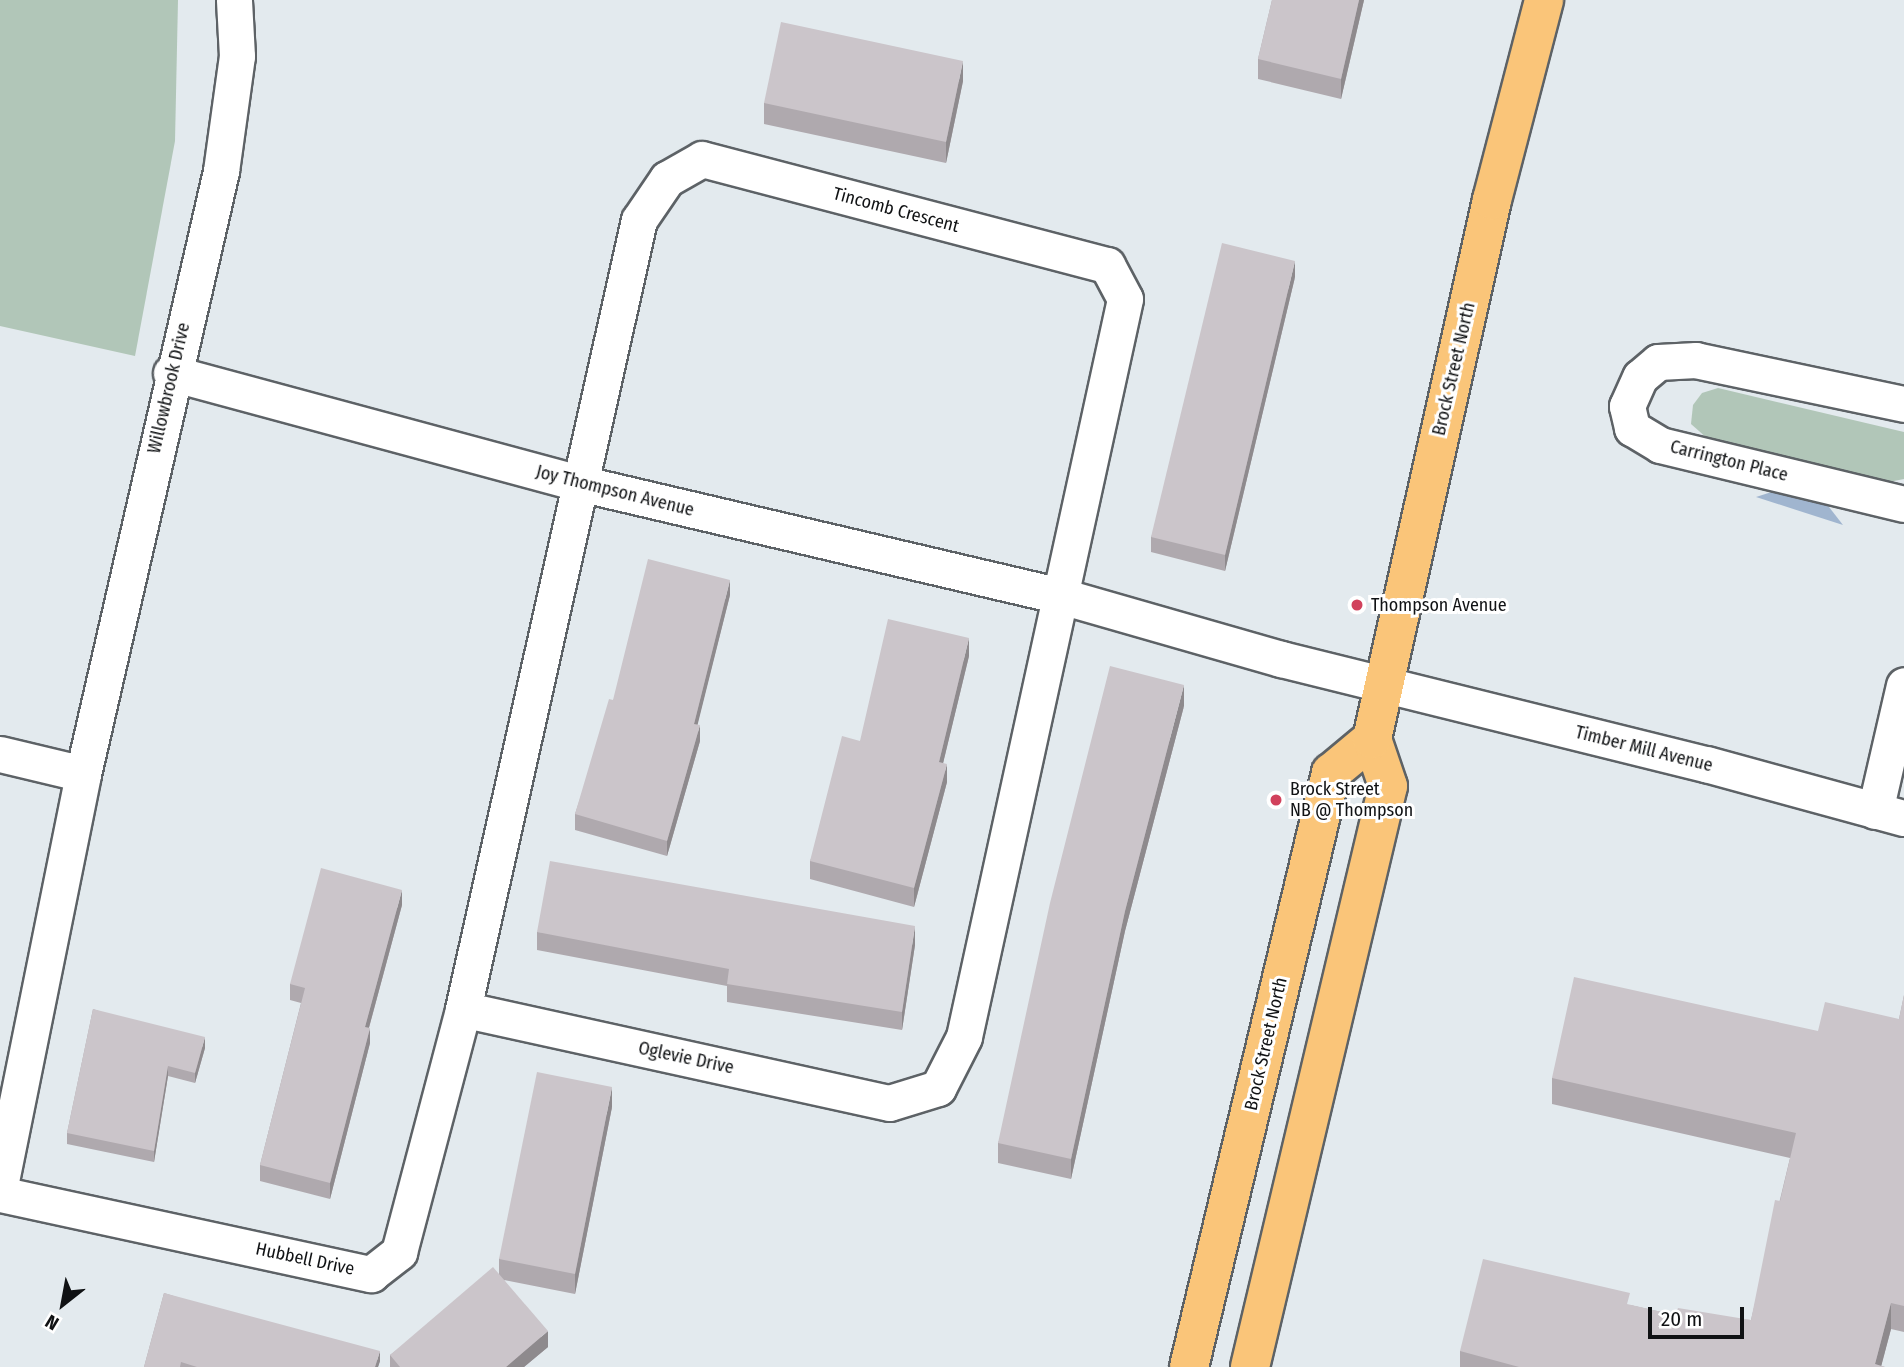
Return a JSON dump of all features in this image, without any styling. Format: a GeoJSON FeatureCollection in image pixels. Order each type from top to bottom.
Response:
{"type":"FeatureCollection","features":[{"type":"Feature","properties":{"kind":"main road","name":"Brock Street North"},"geometry":{"type":"LineString","coordinates":[[1189,1367],[1331,773],[1372,739],[1492,200],[1544,0]]}},
{"type":"Feature","properties":{"kind":"main road"},"geometry":{"type":"LineString","coordinates":[[1250,1367],[1388,786],[1372,739]]}},
{"type":"Feature","properties":{"kind":"street","name":"Willowbrook Drive"},"geometry":{"type":"LineString","coordinates":[[83,774],[220,171],[236,56],[234,0]]}},
{"type":"Feature","properties":{"kind":"street","name":"Tincomb Crescent"},"geometry":{"type":"LineString","coordinates":[[579,483],[639,220],[667,179],[702,159],[1107,265],[1125,299],[1060,596]]}},
{"type":"Feature","properties":{"kind":"street","name":"Carrington Place"},"geometry":{"type":"LineString","coordinates":[[1904,404],[1696,360],[1658,362],[1640,377],[1627,406],[1632,428],[1660,444],[1904,503]]}},
{"type":"Feature","properties":{"kind":"street","name":"Joy Thompson Avenue"},"geometry":{"type":"LineString","coordinates":[[172,373],[579,483],[1060,596]]}},
{"type":"Feature","properties":{"kind":"street"},"geometry":{"type":"LineString","coordinates":[[463,1009],[579,483]]}},
{"type":"Feature","properties":{"kind":"street"},"geometry":{"type":"LineString","coordinates":[[1060,596],[1281,659],[1384,682]]}},
{"type":"Feature","properties":{"kind":"street","name":"Oglevie Drive"},"geometry":{"type":"LineString","coordinates":[[463,1009],[889,1102],[938,1088],[964,1037],[1060,596]]}},
{"type":"Feature","properties":{"kind":"street","name":"Timber Mill Avenue"},"geometry":{"type":"LineString","coordinates":[[1384,682],[1889,814]]}},
{"type":"Feature","properties":{"kind":"street"},"geometry":{"type":"LineString","coordinates":[[1889,814],[1904,685]]}},
{"type":"Feature","properties":{"kind":"street"},"geometry":{"type":"LineString","coordinates":[[0,754],[83,774],[0,1186]]}},
{"type":"Feature","properties":{"kind":"street","name":"Hubbell Drive"},"geometry":{"type":"LineString","coordinates":[[0,1194],[371,1274],[399,1252],[463,1009]]}},
{"type":"Feature","properties":{"kind":"green space"},"geometry":{"type":"Polygon","coordinates":[[[0,0],[178,0],[175,141],[135,356],[0,326],[0,0]]]}},
{"type":"Feature","properties":{"kind":"green space"},"geometry":{"type":"Polygon","coordinates":[[[1718,388],[1904,432],[1904,479],[1889,482],[1708,439],[1691,424],[1693,405],[1702,393],[1718,388]]]}},
{"type":"Feature","properties":{"kind":"water"},"geometry":{"type":"Polygon","coordinates":[[[1808,480],[1843,525],[1756,497],[1808,480]]]}},
{"type":"Feature","properties":{"kind":"building"},"geometry":{"type":"Polygon","coordinates":[[[1272,0],[1359,0],[1341,79],[1258,59],[1272,0]]]}},
{"type":"Feature","properties":{"kind":"building"},"geometry":{"type":"Polygon","coordinates":[[[781,22],[963,61],[946,142],[764,103],[781,22]]]}},
{"type":"Feature","properties":{"kind":"building"},"geometry":{"type":"Polygon","coordinates":[[[1222,243],[1295,261],[1225,555],[1151,537],[1222,243]]]}},
{"type":"Feature","properties":{"kind":"building"},"geometry":{"type":"Polygon","coordinates":[[[648,559],[730,580],[694,724],[700,725],[667,841],[575,814],[609,699],[613,700],[648,559]]]}},
{"type":"Feature","properties":{"kind":"building"},"geometry":{"type":"Polygon","coordinates":[[[888,619],[969,638],[939,762],[947,764],[914,888],[810,861],[842,736],[860,741],[888,619]]]}},
{"type":"Feature","properties":{"kind":"building"},"geometry":{"type":"Polygon","coordinates":[[[1110,666],[1184,685],[1125,911],[1071,1159],[998,1143],[1050,903],[1110,666]]]}},
{"type":"Feature","properties":{"kind":"building"},"geometry":{"type":"Polygon","coordinates":[[[550,861],[915,926],[902,1012],[727,984],[729,969],[537,932],[550,861]]]}},
{"type":"Feature","properties":{"kind":"building"},"geometry":{"type":"Polygon","coordinates":[[[321,868],[402,890],[365,1027],[370,1028],[330,1183],[260,1165],[305,988],[290,984],[321,868]]]}},
{"type":"Feature","properties":{"kind":"building"},"geometry":{"type":"Polygon","coordinates":[[[1574,977],[1818,1031],[1825,1002],[1899,1019],[1904,995],[1904,1306],[1891,1303],[1875,1364],[1885,1367],[1519,1367],[1460,1351],[1483,1259],[1630,1293],[1627,1304],[1675,1315],[1678,1308],[1751,1320],[1775,1200],[1780,1201],[1796,1133],[1552,1078],[1574,977]]]}},
{"type":"Feature","properties":{"kind":"building"},"geometry":{"type":"Polygon","coordinates":[[[93,1009],[205,1037],[195,1073],[168,1066],[154,1151],[67,1133],[93,1009]]]}},
{"type":"Feature","properties":{"kind":"building"},"geometry":{"type":"Polygon","coordinates":[[[537,1072],[612,1087],[575,1274],[499,1259],[537,1072]]]}},
{"type":"Feature","properties":{"kind":"building"},"geometry":{"type":"Polygon","coordinates":[[[493,1267],[548,1331],[506,1367],[400,1367],[390,1355],[493,1267]]]}},
{"type":"Feature","properties":{"kind":"building"},"geometry":{"type":"Polygon","coordinates":[[[164,1293],[380,1351],[375,1367],[197,1367],[181,1362],[180,1367],[144,1367],[164,1293]]]}},
{"type":"Feature","properties":{"kind":"place","name":"Thompson Avenue"},"geometry":{"type":"Point","coordinates":[1357,605]}},
{"type":"Feature","properties":{"kind":"place","name":"Brock Street NB @ Thompson"},"geometry":{"type":"Point","coordinates":[1276,800]}}]}
